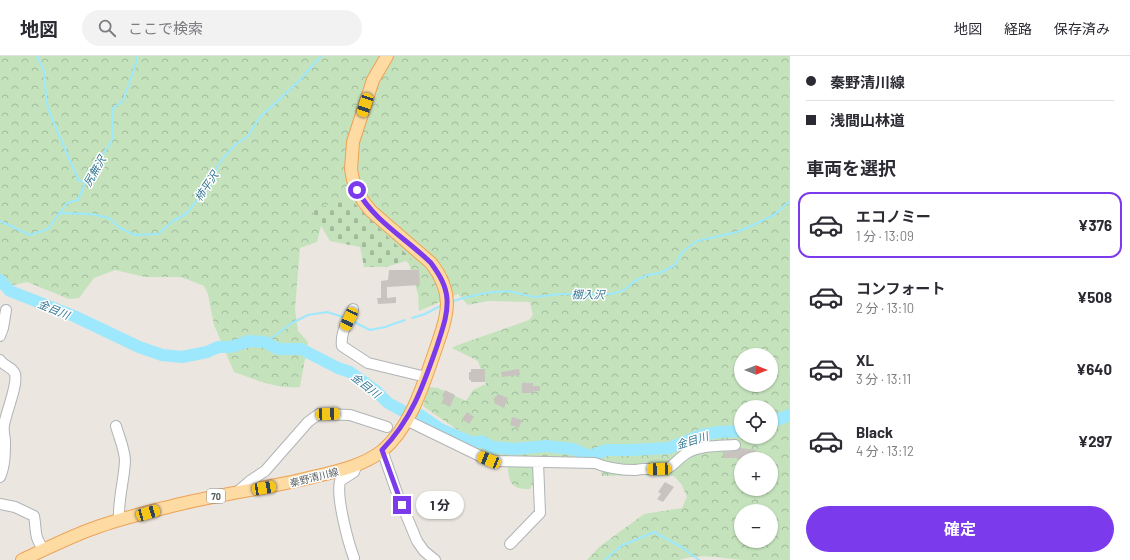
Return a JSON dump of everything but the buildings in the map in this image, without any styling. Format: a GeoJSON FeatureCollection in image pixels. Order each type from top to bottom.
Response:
{"type":"FeatureCollection","features":[{"type":"Feature","properties":{"kind":"main road","name":"秦野清川線"},"geometry":{"type":"LineString","coordinates":[[22,560],[74,536],[119,520],[237,492],[292,483],[341,470],[358,464],[382,450],[399,432],[415,404],[426,377],[444,325],[447,303],[442,281],[431,263],[371,211],[363,201],[353,180],[351,162],[353,142],[373,80],[387,56]]}},
{"type":"Feature","properties":{"kind":"street"},"geometry":{"type":"LineString","coordinates":[[353,309],[344,329],[341,340],[342,346],[368,363],[378,367],[426,377]]}},
{"type":"Feature","properties":{"kind":"street"},"geometry":{"type":"LineString","coordinates":[[0,336],[6,310]]}},
{"type":"Feature","properties":{"kind":"street"},"geometry":{"type":"LineString","coordinates":[[0,360],[14,371],[16,381],[7,409],[4,427],[5,458],[0,477]]}},
{"type":"Feature","properties":{"kind":"street"},"geometry":{"type":"LineString","coordinates":[[237,492],[265,471],[308,422],[319,414],[350,415],[387,427]]}},
{"type":"Feature","properties":{"kind":"street"},"geometry":{"type":"LineString","coordinates":[[407,418],[489,460],[594,463],[608,467],[636,470],[642,468],[669,468],[689,452],[714,446],[735,445]]}},
{"type":"Feature","properties":{"kind":"street"},"geometry":{"type":"LineString","coordinates":[[116,426],[125,460],[119,520]]}},
{"type":"Feature","properties":{"kind":"street"},"geometry":{"type":"LineString","coordinates":[[382,450],[397,493],[417,541],[424,551],[435,560]]}},
{"type":"Feature","properties":{"kind":"street"},"geometry":{"type":"LineString","coordinates":[[510,544],[540,513],[538,462]]}},
{"type":"Feature","properties":{"kind":"street"},"geometry":{"type":"LineString","coordinates":[[354,558],[346,532],[339,490],[340,481],[354,472],[358,464]]}},
{"type":"Feature","properties":{"kind":"street"},"geometry":{"type":"LineString","coordinates":[[0,504],[15,507],[34,516],[38,542],[44,550]]}},
{"type":"Feature","properties":{"kind":"green space"},"geometry":{"type":"Polygon","coordinates":[[[0,56],[790,56],[790,560],[746,560],[696,556],[679,560],[587,560],[599,547],[644,514],[682,508],[687,497],[682,485],[674,476],[602,476],[599,463],[547,463],[530,489],[522,489],[513,484],[510,481],[507,458],[473,449],[465,435],[423,406],[428,387],[438,388],[466,401],[473,390],[486,384],[478,361],[452,348],[529,320],[533,315],[530,302],[488,301],[468,305],[458,294],[419,311],[418,294],[409,264],[369,225],[379,214],[350,203],[322,207],[321,226],[317,242],[300,248],[295,309],[298,331],[308,342],[300,387],[283,387],[258,381],[234,372],[214,325],[208,294],[204,286],[181,277],[145,277],[115,270],[94,278],[79,298],[69,299],[27,282],[0,288],[0,56]]]}},
{"type":"Feature","properties":{"kind":"green space"},"geometry":{"type":"Polygon","coordinates":[[[331,202],[354,203],[412,259],[386,267],[364,267],[360,247],[330,241],[311,209],[326,206],[331,202]]]}},
{"type":"Feature","properties":{"kind":"waterway"},"geometry":{"type":"LineString","coordinates":[[37,56],[44,71],[48,109],[79,181],[86,181]]}},
{"type":"Feature","properties":{"kind":"waterway","name":"尻無沢"},"geometry":{"type":"LineString","coordinates":[[0,221],[30,235],[48,229],[67,203],[78,200],[86,181],[111,142],[113,137],[112,109],[123,101],[136,63],[136,56]]}},
{"type":"Feature","properties":{"kind":"waterway","name":"柿平沢"},"geometry":{"type":"LineString","coordinates":[[59,213],[91,214],[109,218],[120,228],[135,235],[158,234],[173,221],[186,214],[210,185],[218,165],[225,156],[235,145],[248,136],[259,118],[298,82],[321,56]]}},
{"type":"Feature","properties":{"kind":"waterway","name":"棚入沢"},"geometry":{"type":"LineString","coordinates":[[450,302],[485,293],[508,291],[534,297],[561,294],[612,294],[624,290],[635,281],[647,275],[660,273],[675,265],[682,252],[697,241],[737,232],[751,226],[774,215],[790,201]]}},
{"type":"Feature","properties":{"kind":"waterway","name":"金目川"},"geometry":{"type":"LineString","coordinates":[[0,280],[10,291],[74,316],[139,347],[162,355],[182,357],[207,352],[218,347],[231,347],[249,341],[265,342],[278,349],[301,349],[338,368],[350,372],[375,390],[388,403],[403,411],[420,415],[440,429],[473,443],[481,441],[492,447],[514,449],[546,446],[573,449],[590,456],[607,450],[669,448],[701,435],[734,431]]}},
{"type":"Feature","properties":{"kind":"waterway","name":"棚入沢"},"geometry":{"type":"LineString","coordinates":[[412,318],[425,314],[442,305]]}},
{"type":"Feature","properties":{"kind":"waterway","name":"棚入沢"},"geometry":{"type":"LineString","coordinates":[[265,342],[292,323],[308,315],[327,312],[346,318]]}},
{"type":"Feature","properties":{"kind":"waterway","name":"棚入沢"},"geometry":{"type":"LineString","coordinates":[[352,321],[370,330],[385,327],[405,320]]}},
{"type":"Feature","properties":{"kind":"waterway","name":"金目川"},"geometry":{"type":"LineString","coordinates":[[778,419],[790,415]]}},
{"type":"Feature","properties":{"kind":"waterway"},"geometry":{"type":"LineString","coordinates":[[605,560],[621,546],[654,532],[683,548],[699,560]]}},
{"type":"Feature","properties":{"kind":"route"},"geometry":{"type":"LineString","coordinates":[[357,190],[371,211],[431,263],[442,281],[447,298],[444,325],[415,404],[399,432],[382,450],[402,505]]}}]}
